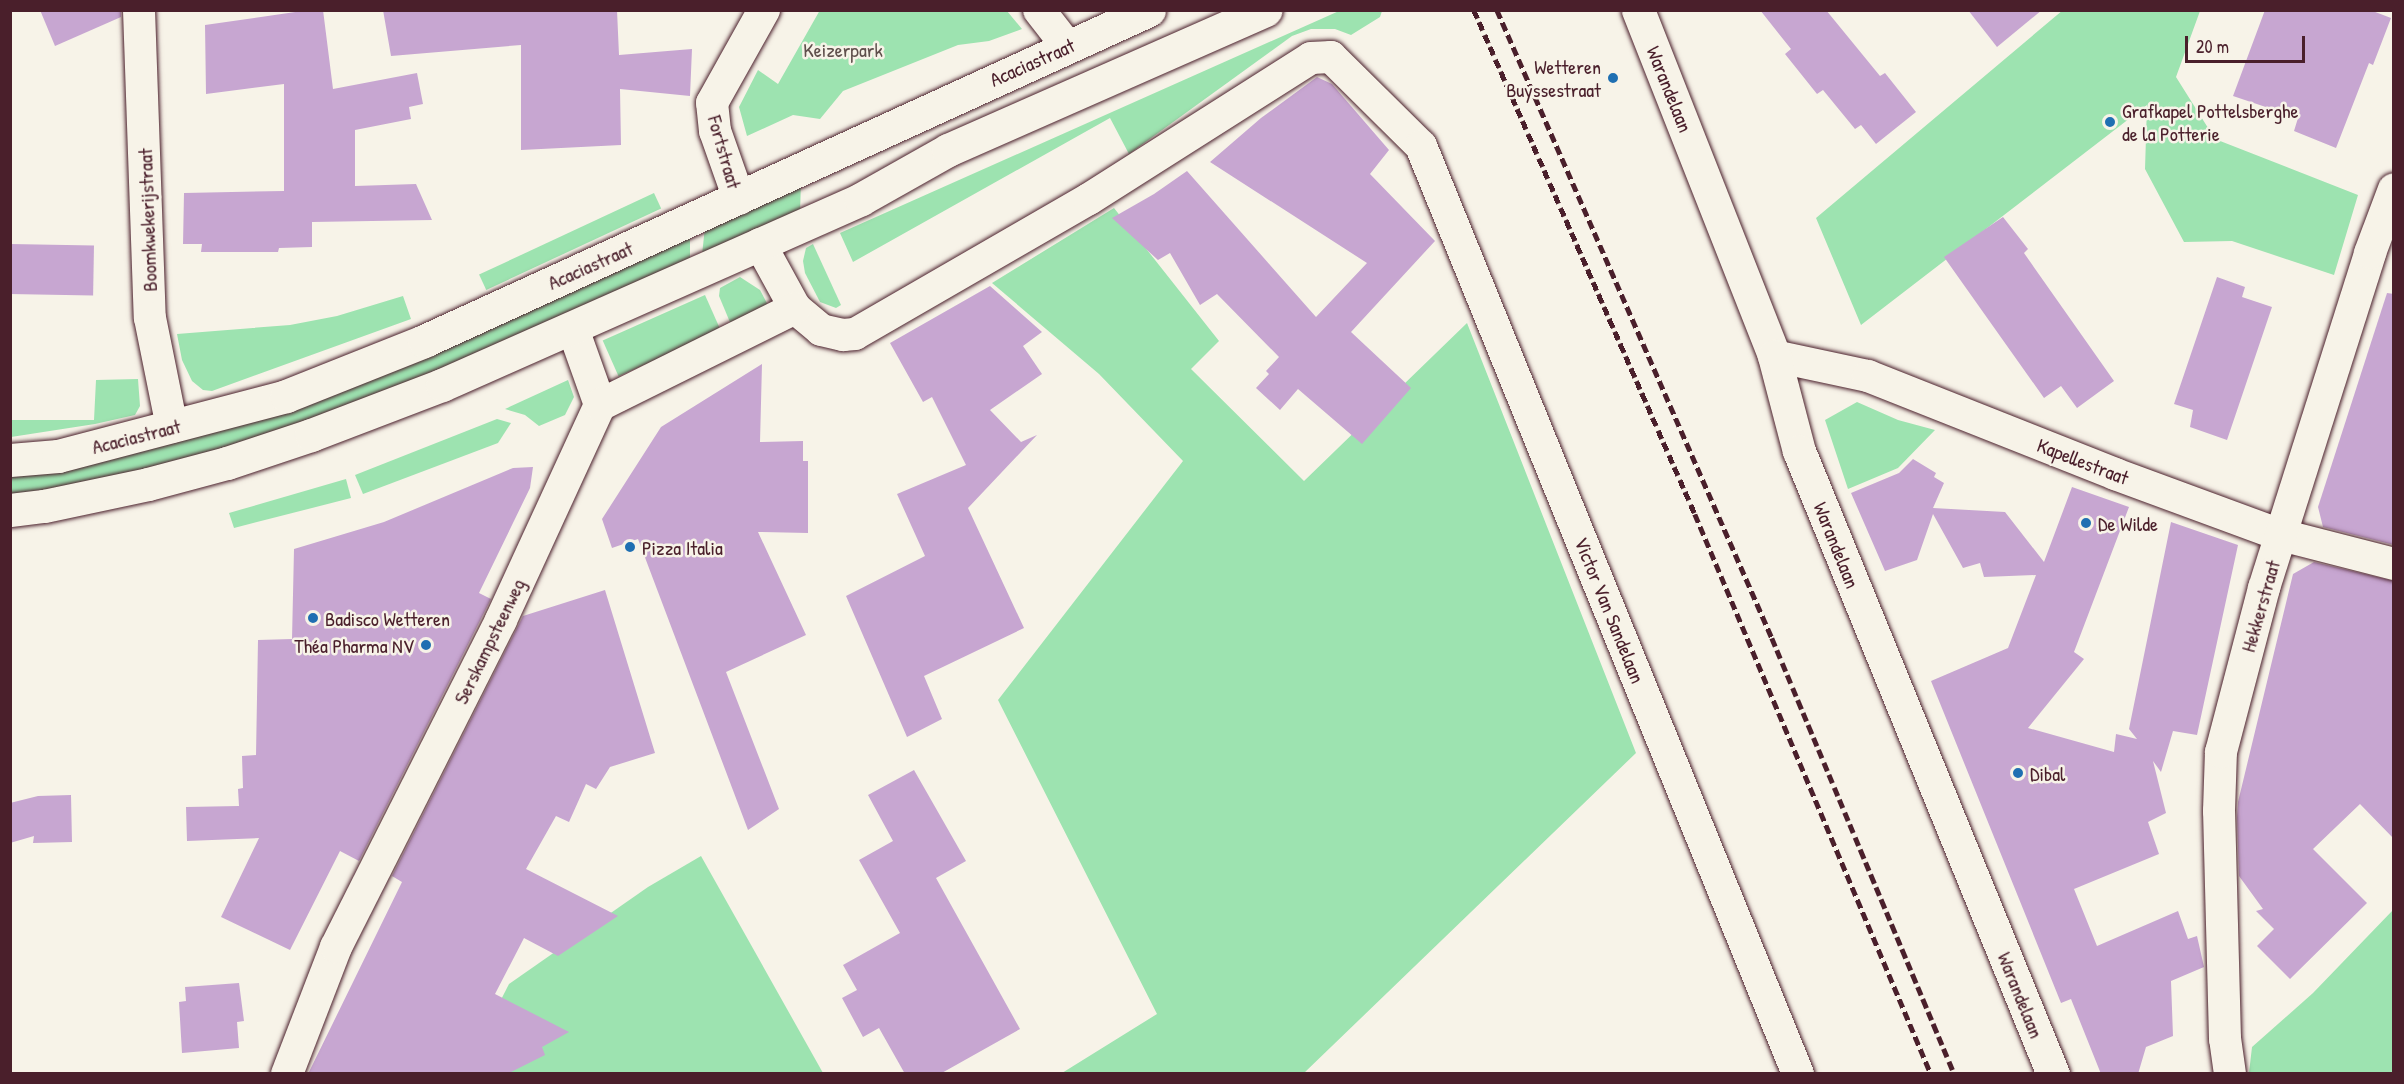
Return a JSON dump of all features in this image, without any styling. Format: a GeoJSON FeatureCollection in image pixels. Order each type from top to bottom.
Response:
{"type":"FeatureCollection","features":[{"type":"Feature","properties":{"kind":"main road","name":"Acaciastraat"},"geometry":{"type":"LineString","coordinates":[[10,460],[58,456],[285,396],[424,340],[739,199],[1149,10]]}},
{"type":"Feature","properties":{"kind":"main road"},"geometry":{"type":"LineString","coordinates":[[10,510],[44,506],[227,463],[311,435],[442,385],[861,199],[948,150],[1266,10]]}},
{"type":"Feature","properties":{"kind":"main road","name":"Warandelaan"},"geometry":{"type":"LineString","coordinates":[[1638,10],[1774,356],[1799,451],[2053,1074]]}},
{"type":"Feature","properties":{"kind":"main road"},"geometry":{"type":"LineString","coordinates":[[1067,46],[1082,92]]}},
{"type":"Feature","properties":{"kind":"street","name":"Boomkwekerijstraat"},"geometry":{"type":"LineString","coordinates":[[139,10],[150,318],[172,427]]}},
{"type":"Feature","properties":{"kind":"street","name":"Fortstraat"},"geometry":{"type":"LineString","coordinates":[[739,199],[715,131],[712,103],[764,10]]}},
{"type":"Feature","properties":{"kind":"street"},"geometry":{"type":"LineString","coordinates":[[1039,10],[1067,46]]}},
{"type":"Feature","properties":{"kind":"street","name":"Victor Van Sandelaan"},"geometry":{"type":"LineString","coordinates":[[795,308],[821,330],[843,335],[855,334],[1089,199],[1311,58],[1331,57],[1422,147],[1798,1074]]}},
{"type":"Feature","properties":{"kind":"street","name":"Hekkerstraat"},"geometry":{"type":"LineString","coordinates":[[2229,1074],[2225,1039],[2218,811],[2221,752],[2264,588],[2368,259],[2394,189]]}},
{"type":"Feature","properties":{"kind":"street"},"geometry":{"type":"LineString","coordinates":[[573,328],[600,405],[795,308],[760,244]]}},
{"type":"Feature","properties":{"kind":"street","name":"Kapellestraat"},"geometry":{"type":"LineString","coordinates":[[1774,356],[1868,376],[2115,474],[2281,535],[2394,564]]}},
{"type":"Feature","properties":{"kind":"street","name":"Serskampsteenweg"},"geometry":{"type":"LineString","coordinates":[[287,1074],[336,947],[501,620],[600,405]]}},
{"type":"Feature","properties":{"kind":"street","name":"Hekkerstraat"},"geometry":{"type":"LineString","coordinates":[[2214,1074],[2225,1039]]}},
{"type":"Feature","properties":{"kind":"green space","name":"Keizerpark"},"geometry":{"type":"Polygon","coordinates":[[[820,10],[1007,11],[1022,29],[989,41],[958,45],[843,91],[820,119],[793,115],[747,136],[739,107],[758,70],[778,84],[820,10]]]}},
{"type":"Feature","properties":{"kind":"green space"},"geometry":{"type":"Polygon","coordinates":[[[2063,10],[2200,11],[2176,77],[2215,139],[2358,195],[2334,275],[2232,241],[2184,242],[2145,169],[2147,105],[1861,325],[1816,218],[2063,10]]]}},
{"type":"Feature","properties":{"kind":"green space"},"geometry":{"type":"Polygon","coordinates":[[[1339,11],[1382,11],[1380,17],[1351,35],[1335,29],[1311,29],[1292,36],[1129,154],[1110,118],[853,262],[840,233],[1339,11]]]}},
{"type":"Feature","properties":{"kind":"green space"},"geometry":{"type":"Polygon","coordinates":[[[801,183],[800,212],[702,255],[705,227],[801,183]]]}},
{"type":"Feature","properties":{"kind":"green space"},"geometry":{"type":"Polygon","coordinates":[[[654,193],[661,208],[486,290],[479,275],[654,193]]]}},
{"type":"Feature","properties":{"kind":"green space"},"geometry":{"type":"Polygon","coordinates":[[[1114,208],[1219,341],[1191,369],[1304,481],[1467,323],[1636,753],[1304,1073],[1062,1073],[1157,1014],[998,700],[1183,461],[1099,374],[992,283],[1114,208]]]}},
{"type":"Feature","properties":{"kind":"green space"},"geometry":{"type":"Polygon","coordinates":[[[690,233],[690,261],[410,385],[169,468],[11,496],[10,473],[67,466],[690,233]]]}},
{"type":"Feature","properties":{"kind":"green space"},"geometry":{"type":"Polygon","coordinates":[[[813,244],[841,305],[836,308],[820,302],[805,273],[803,261],[806,248],[813,244]]]}},
{"type":"Feature","properties":{"kind":"green space"},"geometry":{"type":"Polygon","coordinates":[[[740,277],[760,290],[770,309],[732,327],[719,296],[720,288],[740,277]]]}},
{"type":"Feature","properties":{"kind":"green space"},"geometry":{"type":"Polygon","coordinates":[[[705,295],[721,331],[619,376],[603,341],[705,295]]]}},
{"type":"Feature","properties":{"kind":"green space"},"geometry":{"type":"Polygon","coordinates":[[[403,296],[411,319],[212,391],[203,390],[192,381],[182,360],[177,334],[290,325],[337,316],[403,296]]]}},
{"type":"Feature","properties":{"kind":"green space"},"geometry":{"type":"Polygon","coordinates":[[[138,379],[140,406],[135,415],[95,424],[11,437],[11,420],[94,420],[96,380],[138,379]]]}},
{"type":"Feature","properties":{"kind":"green space"},"geometry":{"type":"Polygon","coordinates":[[[568,380],[574,397],[565,415],[539,426],[525,415],[505,409],[568,380]]]}},
{"type":"Feature","properties":{"kind":"green space"},"geometry":{"type":"Polygon","coordinates":[[[1857,402],[1898,420],[1935,430],[1898,468],[1848,489],[1825,420],[1857,402]]]}},
{"type":"Feature","properties":{"kind":"green space"},"geometry":{"type":"Polygon","coordinates":[[[497,419],[511,423],[498,443],[363,494],[355,475],[497,419]]]}},
{"type":"Feature","properties":{"kind":"green space"},"geometry":{"type":"Polygon","coordinates":[[[346,479],[351,498],[234,528],[229,513],[346,479]]]}},
{"type":"Feature","properties":{"kind":"green space"},"geometry":{"type":"Polygon","coordinates":[[[701,856],[823,1073],[463,1074],[509,984],[648,887],[701,856]]]}},
{"type":"Feature","properties":{"kind":"green space"},"geometry":{"type":"Polygon","coordinates":[[[2393,910],[2393,1073],[2249,1073],[2252,1047],[2313,993],[2393,910]]]}},
{"type":"Feature","properties":{"kind":"building"},"geometry":{"type":"Polygon","coordinates":[[[40,10],[121,10],[121,17],[55,46],[40,10]]]}},
{"type":"Feature","properties":{"kind":"building"},"geometry":{"type":"Polygon","coordinates":[[[323,10],[333,89],[417,73],[423,104],[409,107],[411,119],[355,130],[355,186],[416,184],[432,220],[312,222],[312,247],[279,248],[278,252],[201,252],[202,244],[183,244],[184,193],[284,191],[284,84],[206,94],[205,25],[323,10]]]}},
{"type":"Feature","properties":{"kind":"building"},"geometry":{"type":"Polygon","coordinates":[[[383,10],[617,10],[619,55],[692,49],[690,96],[620,89],[621,145],[521,150],[521,45],[391,56],[383,10]]]}},
{"type":"Feature","properties":{"kind":"building"},"geometry":{"type":"Polygon","coordinates":[[[1760,10],[1826,10],[1880,76],[1885,73],[1916,112],[1876,144],[1861,125],[1855,129],[1823,90],[1817,94],[1785,54],[1791,49],[1760,10]]]}},
{"type":"Feature","properties":{"kind":"building"},"geometry":{"type":"Polygon","coordinates":[[[1968,10],[2042,10],[1997,47],[1968,10]]]}},
{"type":"Feature","properties":{"kind":"building"},"geometry":{"type":"Polygon","coordinates":[[[2265,10],[2370,10],[2391,18],[2373,65],[2369,63],[2336,148],[2294,131],[2298,118],[2233,96],[2265,10]]]}},
{"type":"Feature","properties":{"kind":"building"},"geometry":{"type":"Polygon","coordinates":[[[1317,77],[1332,84],[1389,150],[1370,174],[1435,241],[1351,332],[1411,388],[1362,444],[1298,389],[1280,410],[1256,388],[1269,374],[1266,371],[1279,357],[1217,294],[1200,305],[1170,253],[1158,260],[1112,218],[1154,194],[1187,171],[1316,317],[1367,263],[1210,162],[1261,118],[1317,77]]]}},
{"type":"Feature","properties":{"kind":"building"},"geometry":{"type":"Polygon","coordinates":[[[2003,217],[2028,249],[2024,253],[2114,381],[2077,408],[2061,386],[2044,398],[1944,257],[2003,217]]]}},
{"type":"Feature","properties":{"kind":"building"},"geometry":{"type":"Polygon","coordinates":[[[10,244],[94,245],[93,295],[10,294],[10,244]]]}},
{"type":"Feature","properties":{"kind":"building"},"geometry":{"type":"Polygon","coordinates":[[[2217,277],[2245,287],[2242,297],[2272,307],[2227,440],[2190,427],[2193,410],[2174,404],[2217,277]]]}},
{"type":"Feature","properties":{"kind":"building"},"geometry":{"type":"Polygon","coordinates":[[[990,286],[1042,332],[1023,346],[1042,374],[990,410],[1021,442],[1037,435],[968,508],[1024,628],[924,676],[942,719],[907,737],[846,596],[925,556],[897,494],[966,465],[932,397],[923,402],[890,343],[990,286]]]}},
{"type":"Feature","properties":{"kind":"building"},"geometry":{"type":"Polygon","coordinates":[[[2387,293],[2394,294],[2394,545],[2323,527],[2318,507],[2387,293]]]}},
{"type":"Feature","properties":{"kind":"building"},"geometry":{"type":"Polygon","coordinates":[[[762,364],[760,442],[803,441],[803,461],[808,461],[808,533],[758,532],[806,635],[726,672],[779,809],[748,830],[638,539],[612,548],[602,519],[661,427],[762,364]]]}},
{"type":"Feature","properties":{"kind":"building"},"geometry":{"type":"Polygon","coordinates":[[[1913,459],[1936,473],[1934,477],[1944,483],[1933,508],[2005,512],[2044,562],[2072,487],[2129,507],[2074,652],[2084,659],[2028,728],[2114,752],[2116,734],[2137,739],[2129,729],[2171,522],[2238,545],[2197,735],[2173,731],[2161,772],[2153,761],[2166,813],[2148,822],[2159,854],[2074,889],[2097,946],[2178,911],[2188,939],[2197,936],[2204,967],[2171,981],[2173,1036],[2146,1047],[2138,1074],[2101,1074],[2071,999],[2061,1003],[1931,681],[2008,648],[2036,575],[1984,577],[1980,563],[1963,568],[1933,514],[1917,560],[1885,571],[1851,493],[1899,473],[1913,459]]]}},
{"type":"Feature","properties":{"kind":"building"},"geometry":{"type":"Polygon","coordinates":[[[533,467],[530,488],[479,593],[491,599],[359,861],[340,851],[290,950],[221,917],[259,838],[187,841],[186,807],[239,806],[238,789],[243,788],[242,756],[256,755],[258,640],[292,639],[294,549],[384,522],[513,468],[533,467]]]}},
{"type":"Feature","properties":{"kind":"building"},"geometry":{"type":"Polygon","coordinates":[[[2314,562],[2394,581],[2394,839],[2360,804],[2313,849],[2367,903],[2290,979],[2257,946],[2274,929],[2256,911],[2263,909],[2239,876],[2237,817],[2238,802],[2293,574],[2314,562]]]}},
{"type":"Feature","properties":{"kind":"building"},"geometry":{"type":"Polygon","coordinates":[[[605,590],[655,753],[610,767],[596,789],[586,784],[569,822],[556,816],[526,869],[618,916],[558,956],[524,938],[495,994],[569,1032],[542,1047],[545,1055],[507,1074],[308,1074],[402,882],[392,876],[523,616],[605,590]]]}},
{"type":"Feature","properties":{"kind":"building"},"geometry":{"type":"Polygon","coordinates":[[[914,770],[966,861],[936,878],[1020,1029],[940,1074],[905,1074],[879,1028],[863,1037],[842,998],[857,990],[843,965],[900,933],[859,860],[893,841],[868,795],[914,770]]]}},
{"type":"Feature","properties":{"kind":"building"},"geometry":{"type":"Polygon","coordinates":[[[71,795],[72,842],[33,843],[34,836],[10,843],[10,803],[38,796],[71,795]]]}},
{"type":"Feature","properties":{"kind":"building"},"geometry":{"type":"Polygon","coordinates":[[[239,983],[244,1021],[237,1022],[239,1048],[182,1053],[179,1002],[186,1001],[185,987],[239,983]]]}},
{"type":"Feature","properties":{"kind":"railway"},"geometry":{"type":"LineString","coordinates":[[1474,10],[1695,514],[1931,1074]]}},
{"type":"Feature","properties":{"kind":"railway"},"geometry":{"type":"LineString","coordinates":[[1497,10],[1772,638],[1954,1074]]}},
{"type":"Feature","properties":{"kind":"place","name":"Wetteren Buyssestraat"},"geometry":{"type":"Point","coordinates":[1613,78]}},
{"type":"Feature","properties":{"kind":"place","name":"Grafkapel Pottelsberghe de la Potterie"},"geometry":{"type":"Point","coordinates":[2110,122]}},
{"type":"Feature","properties":{"kind":"place","name":"De Wilde"},"geometry":{"type":"Point","coordinates":[2086,523]}},
{"type":"Feature","properties":{"kind":"place","name":"Pizza Italia"},"geometry":{"type":"Point","coordinates":[630,547]}},
{"type":"Feature","properties":{"kind":"place","name":"Badisco Wetteren"},"geometry":{"type":"Point","coordinates":[313,618]}},
{"type":"Feature","properties":{"kind":"place","name":"Théa Pharma NV"},"geometry":{"type":"Point","coordinates":[426,645]}},
{"type":"Feature","properties":{"kind":"place","name":"Dibal"},"geometry":{"type":"Point","coordinates":[2018,773]}}]}
